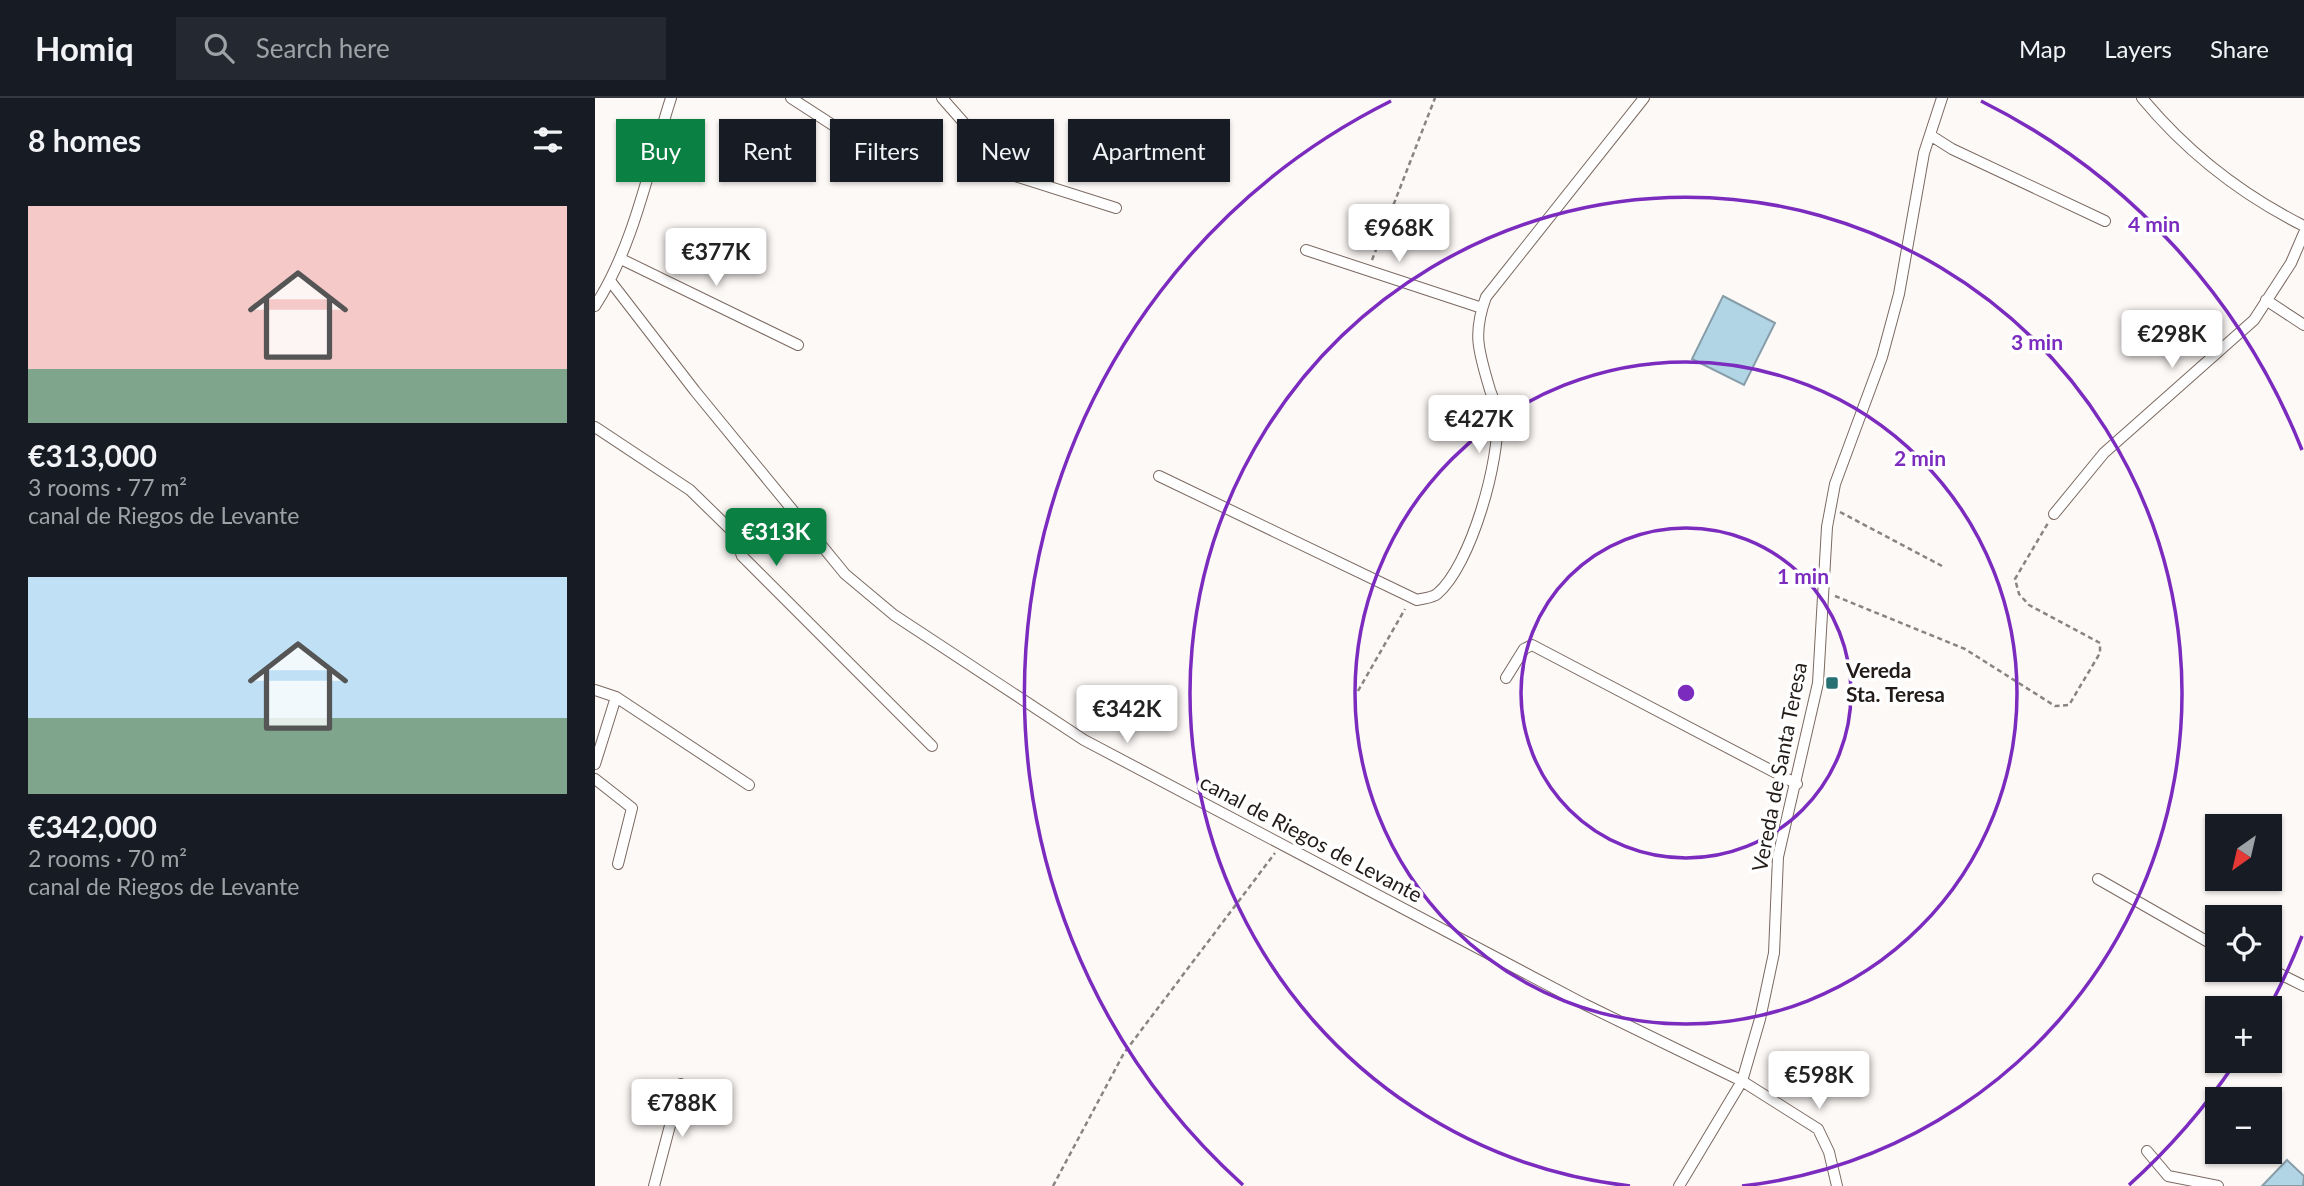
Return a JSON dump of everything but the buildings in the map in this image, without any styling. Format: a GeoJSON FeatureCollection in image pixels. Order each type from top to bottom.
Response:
{"type":"FeatureCollection","features":[{"type":"Feature","properties":{"kind":"street"},"geometry":{"type":"LineString","coordinates":[[595,306],[611,282],[621,259],[671,98]]}},
{"type":"Feature","properties":{"kind":"street"},"geometry":{"type":"LineString","coordinates":[[791,98],[830,123]]}},
{"type":"Feature","properties":{"kind":"street"},"geometry":{"type":"LineString","coordinates":[[942,98],[1009,174],[1116,208]]}},
{"type":"Feature","properties":{"kind":"street"},"geometry":{"type":"LineString","coordinates":[[1159,476],[1417,600],[1435,596],[1449,582],[1490,484],[1497,414],[1481,359],[1477,322],[1486,297],[1644,98]]}},
{"type":"Feature","properties":{"kind":"street","name":"Vereda de Santa Teresa"},"geometry":{"type":"LineString","coordinates":[[1679,1186],[1742,1081],[1774,953],[1778,857],[1797,784],[1818,682],[1831,508],[1853,428],[1882,356],[1899,295],[1924,153],[1942,98]]}},
{"type":"Feature","properties":{"kind":"street"},"geometry":{"type":"LineString","coordinates":[[2142,98],[2169,130],[2207,164],[2282,215],[2304,226]]}},
{"type":"Feature","properties":{"kind":"street"},"geometry":{"type":"LineString","coordinates":[[1930,135],[1952,149],[2105,221]]}},
{"type":"Feature","properties":{"kind":"street"},"geometry":{"type":"LineString","coordinates":[[2054,514],[2104,453],[2254,320],[2291,264],[2304,233]]}},
{"type":"Feature","properties":{"kind":"street"},"geometry":{"type":"LineString","coordinates":[[1306,250],[1482,308]]}},
{"type":"Feature","properties":{"kind":"street"},"geometry":{"type":"LineString","coordinates":[[621,259],[798,345]]}},
{"type":"Feature","properties":{"kind":"street","name":"canal de Riegos de Levante"},"geometry":{"type":"LineString","coordinates":[[611,282],[695,391],[845,574],[894,615],[1084,740],[1584,1004],[1742,1081],[1818,1129],[1829,1152],[1837,1186]]}},
{"type":"Feature","properties":{"kind":"street"},"geometry":{"type":"LineString","coordinates":[[2266,300],[2304,325]]}},
{"type":"Feature","properties":{"kind":"street"},"geometry":{"type":"LineString","coordinates":[[595,427],[691,490],[734,533],[742,556],[932,746]]}},
{"type":"Feature","properties":{"kind":"street"},"geometry":{"type":"LineString","coordinates":[[1506,678],[1524,649],[1532,645],[1797,784]]}},
{"type":"Feature","properties":{"kind":"street"},"geometry":{"type":"LineString","coordinates":[[595,690],[616,697],[748,785]]}},
{"type":"Feature","properties":{"kind":"street"},"geometry":{"type":"LineString","coordinates":[[595,764],[616,697]]}},
{"type":"Feature","properties":{"kind":"street"},"geometry":{"type":"LineString","coordinates":[[595,779],[632,808],[618,864]]}},
{"type":"Feature","properties":{"kind":"street"},"geometry":{"type":"LineString","coordinates":[[2098,880],[2205,940]]}},
{"type":"Feature","properties":{"kind":"street"},"geometry":{"type":"LineString","coordinates":[[2282,975],[2304,986]]}},
{"type":"Feature","properties":{"kind":"street"},"geometry":{"type":"LineString","coordinates":[[654,1186],[681,1084]]}},
{"type":"Feature","properties":{"kind":"street"},"geometry":{"type":"LineString","coordinates":[[2147,1152],[2168,1176],[2218,1186]]}},
{"type":"Feature","properties":{"kind":"path"},"geometry":{"type":"LineString","coordinates":[[1369,270],[1435,98]]}},
{"type":"Feature","properties":{"kind":"path"},"geometry":{"type":"LineString","coordinates":[[1831,508],[1942,566]]}},
{"type":"Feature","properties":{"kind":"path"},"geometry":{"type":"LineString","coordinates":[[1824,592],[1965,649],[2055,706],[2069,705],[2100,653],[2100,643],[2029,605],[2018,594],[2015,579],[2054,514]]}},
{"type":"Feature","properties":{"kind":"path"},"geometry":{"type":"LineString","coordinates":[[1358,691],[1412,597]]}},
{"type":"Feature","properties":{"kind":"path"},"geometry":{"type":"LineString","coordinates":[[1052,1186],[1124,1053],[1261,875],[1280,844]]}},
{"type":"Feature","properties":{"kind":"water"},"geometry":{"type":"Polygon","coordinates":[[[1723,296],[1775,323],[1744,385],[1692,359],[1723,296]]]}},
{"type":"Feature","properties":{"kind":"water"},"geometry":{"type":"Polygon","coordinates":[[[2287,1160],[2304,1176],[2303,1186],[2262,1186],[2287,1160]]]}},
{"type":"Feature","properties":{"kind":"place","name":"Vereda Sta. Teresa"},"geometry":{"type":"Point","coordinates":[1832,683]}}]}
